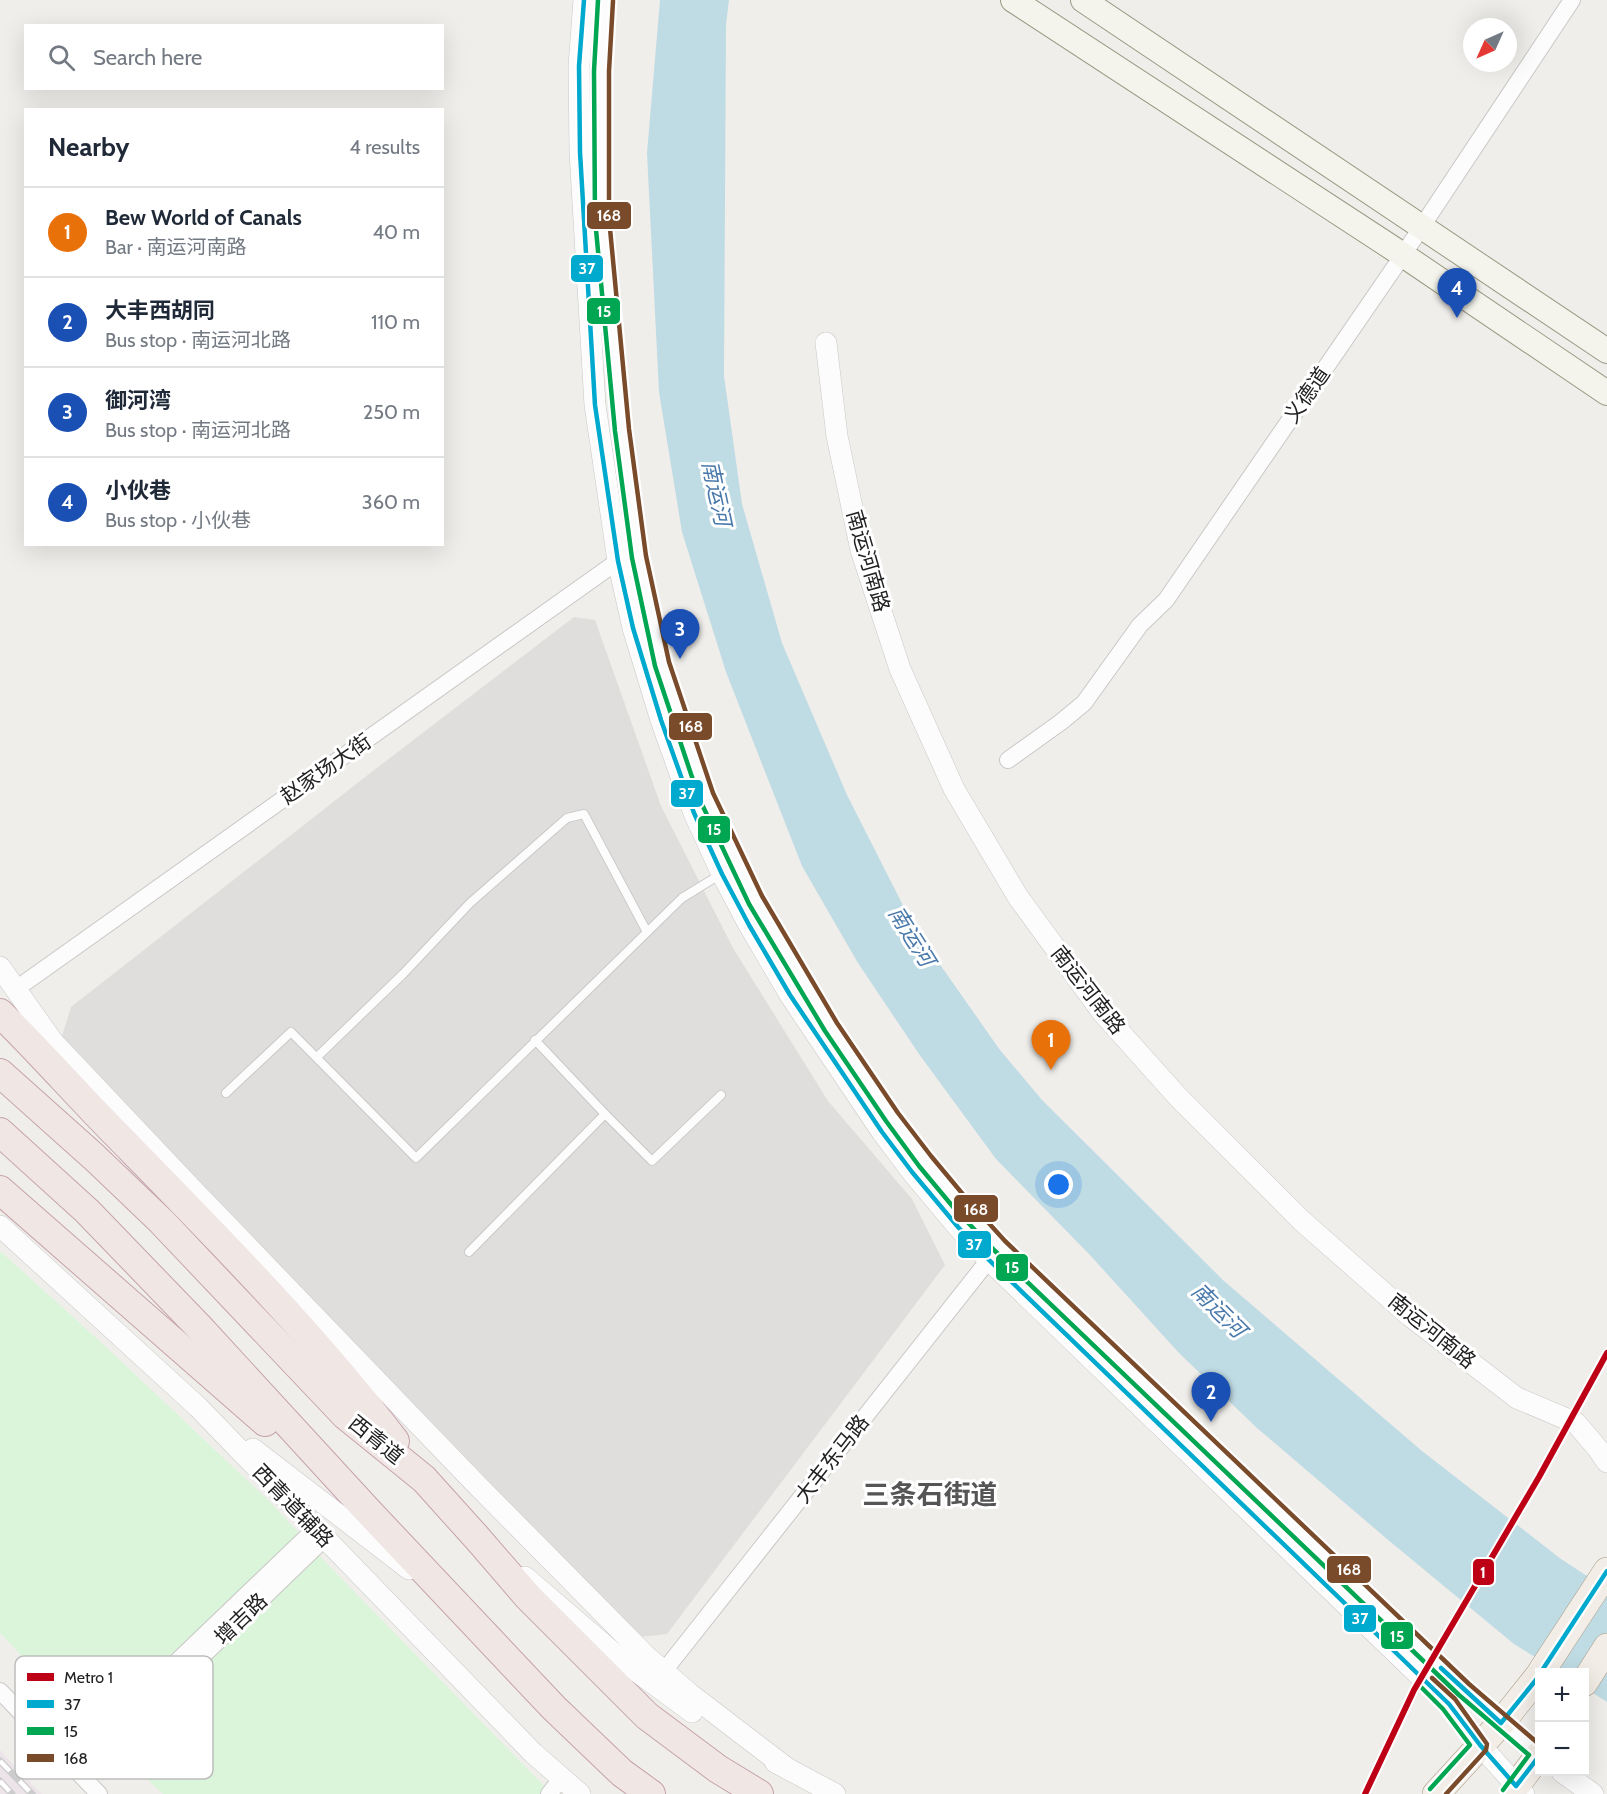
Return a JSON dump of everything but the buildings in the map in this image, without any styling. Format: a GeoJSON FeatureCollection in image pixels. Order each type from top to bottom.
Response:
{"type":"FeatureCollection","features":[{"type":"Feature","properties":{"kind":"highway"},"geometry":{"type":"LineString","coordinates":[[8,998],[8,1021],[290,1316],[354,1389],[424,1479]]}},
{"type":"Feature","properties":{"kind":"highway","name":"西青道"},"geometry":{"type":"LineString","coordinates":[[0,1073],[94,1157],[160,1221],[345,1415],[424,1479],[528,1597],[647,1716],[718,1769],[759,1794]]}},
{"type":"Feature","properties":{"kind":"highway"},"geometry":{"type":"LineString","coordinates":[[0,1132],[87,1211],[159,1285],[554,1708],[622,1773],[651,1794]]}},
{"type":"Feature","properties":{"kind":"highway"},"geometry":{"type":"LineString","coordinates":[[0,1190],[368,1511]]}},
{"type":"Feature","properties":{"kind":"main road"},"geometry":{"type":"LineString","coordinates":[[1013,0],[1403,255],[1607,393]]}},
{"type":"Feature","properties":{"kind":"main road"},"geometry":{"type":"LineString","coordinates":[[1083,0],[1607,351]]}},
{"type":"Feature","properties":{"kind":"main road"},"geometry":{"type":"LineString","coordinates":[[1544,1668],[1607,1571]]}},
{"type":"Feature","properties":{"kind":"main road"},"geometry":{"type":"LineString","coordinates":[[1589,1675],[1607,1647]]}},
{"type":"Feature","properties":{"kind":"main road"},"geometry":{"type":"LineString","coordinates":[[1436,1794],[1501,1723],[1535,1680]]}},
{"type":"Feature","properties":{"kind":"main road"},"geometry":{"type":"LineString","coordinates":[[1517,1791],[1535,1761]]}},
{"type":"Feature","properties":{"kind":"street"},"geometry":{"type":"LineString","coordinates":[[584,0],[579,66],[580,152],[594,394],[628,559],[730,869],[754,900],[869,1083],[925,1161],[960,1203],[994,1253],[1449,1704],[1517,1791]]}},
{"type":"Feature","properties":{"kind":"street"},"geometry":{"type":"LineString","coordinates":[[606,0],[601,71],[603,218],[622,430],[628,559]]}},
{"type":"Feature","properties":{"kind":"street","name":"义德道"},"geometry":{"type":"LineString","coordinates":[[1008,760],[1084,703],[1140,625],[1166,600],[1403,255],[1572,0]]}},
{"type":"Feature","properties":{"kind":"street","name":"南运河南路"},"geometry":{"type":"LineString","coordinates":[[826,343],[837,436],[861,550],[900,669],[954,789],[1018,897],[1102,1012],[1178,1096],[1302,1221],[1410,1316],[1517,1398],[1576,1423],[1607,1462]]}},
{"type":"Feature","properties":{"kind":"street","name":"赵家场大街"},"geometry":{"type":"LineString","coordinates":[[8,998],[628,559]]}},
{"type":"Feature","properties":{"kind":"street"},"geometry":{"type":"LineString","coordinates":[[0,968],[8,998],[53,1042],[476,1484],[648,1657],[690,1694],[788,1769]]}},
{"type":"Feature","properties":{"kind":"street","name":"西青道辅路"},"geometry":{"type":"LineString","coordinates":[[0,1226],[198,1407],[533,1753],[555,1786],[580,1794]]}},
{"type":"Feature","properties":{"kind":"street"},"geometry":{"type":"LineString","coordinates":[[994,1253],[1464,1690],[1535,1751]]}},
{"type":"Feature","properties":{"kind":"street","name":"大丰东马路"},"geometry":{"type":"LineString","coordinates":[[664,1671],[994,1253]]}},
{"type":"Feature","properties":{"kind":"street"},"geometry":{"type":"LineString","coordinates":[[198,1407],[456,1605]]}},
{"type":"Feature","properties":{"kind":"street","name":"增吉路"},"geometry":{"type":"LineString","coordinates":[[192,1656],[319,1534]]}},
{"type":"Feature","properties":{"kind":"street"},"geometry":{"type":"LineString","coordinates":[[478,1539],[624,1662],[687,1709],[733,1739],[835,1794]]}},
{"type":"Feature","properties":{"kind":"street"},"geometry":{"type":"LineString","coordinates":[[0,1691],[15,1707]]}},
{"type":"Feature","properties":{"kind":"street"},"geometry":{"type":"LineString","coordinates":[[1568,1776],[1593,1794]]}},
{"type":"Feature","properties":{"kind":"street"},"geometry":{"type":"LineString","coordinates":[[85,1779],[99,1794]]}},
{"type":"Feature","properties":{"kind":"lane"},"geometry":{"type":"LineString","coordinates":[[318,1058],[403,974],[470,903],[567,818],[584,814],[647,932]]}},
{"type":"Feature","properties":{"kind":"lane"},"geometry":{"type":"LineString","coordinates":[[226,1093],[291,1032],[416,1158],[682,898],[730,869]]}},
{"type":"Feature","properties":{"kind":"lane"},"geometry":{"type":"LineString","coordinates":[[535,1040],[652,1161],[721,1095]]}},
{"type":"Feature","properties":{"kind":"lane"},"geometry":{"type":"LineString","coordinates":[[469,1252],[605,1114]]}},
{"type":"Feature","properties":{"kind":"shaded area"},"geometry":{"type":"Polygon","coordinates":[[[574,617],[595,620],[661,806],[733,948],[828,1101],[912,1199],[945,1265],[667,1634],[640,1637],[61,1039],[71,1007],[574,617]]]}},
{"type":"Feature","properties":{"kind":"shaded area"},"geometry":{"type":"Polygon","coordinates":[[[0,1750],[15,1767],[15,1779],[26,1779],[42,1794],[0,1794],[0,1750]]]}},
{"type":"Feature","properties":{"kind":"green space"},"geometry":{"type":"Polygon","coordinates":[[[0,1251],[105,1346],[271,1503],[330,1567],[552,1794],[163,1794],[147,1779],[213,1779],[213,1656],[22,1656],[0,1633],[0,1251]]]}},
{"type":"Feature","properties":{"kind":"water","name":"南运河"},"geometry":{"type":"Polygon","coordinates":[[[660,0],[729,0],[726,25],[724,376],[742,504],[782,643],[847,795],[915,929],[1000,1050],[1042,1100],[1224,1281],[1422,1451],[1561,1559],[1607,1589],[1607,1702],[1589,1691],[1589,1668],[1553,1668],[1514,1644],[1257,1428],[1179,1353],[1089,1254],[996,1159],[919,1054],[858,963],[802,866],[726,672],[682,532],[659,392],[647,153],[660,0]]]}},
{"type":"Feature","properties":{"kind":"railway"},"geometry":{"type":"LineString","coordinates":[[0,1761],[15,1776]]}},
{"type":"Feature","properties":{"kind":"railway"},"geometry":{"type":"LineString","coordinates":[[17,1779],[32,1794]]}},
{"type":"Feature","properties":{"kind":"railway"},"geometry":{"type":"LineString","coordinates":[[0,1781],[12,1794]]}},
{"type":"Feature","properties":{"kind":"metro line","name":"1"},"geometry":{"type":"LineString","coordinates":[[1365,1794],[1414,1690],[1539,1477],[1607,1353]]}},
{"type":"Feature","properties":{"kind":"transit line","name":"37"},"geometry":{"type":"LineString","coordinates":[[584,0],[579,66],[580,152],[595,405],[618,561],[633,628],[661,720],[694,813],[749,925],[790,995],[882,1132],[912,1172],[989,1260],[1449,1704],[1480,1745],[1516,1786],[1535,1761]]}},
{"type":"Feature","properties":{"kind":"transit line","name":"15"},"geometry":{"type":"LineString","coordinates":[[598,0],[594,71],[595,219],[615,431],[632,558],[655,666],[699,798],[749,904],[825,1031],[886,1121],[954,1208],[995,1251],[1459,1695],[1529,1755],[1503,1790]]}},
{"type":"Feature","properties":{"kind":"transit line","name":"168"},"geometry":{"type":"LineString","coordinates":[[613,1],[609,71],[609,218],[629,429],[646,556],[669,662],[713,793],[762,896],[837,1023],[898,1113],[966,1198],[1005,1241],[1469,1684],[1535,1741]]}},
{"type":"Feature","properties":{"kind":"transit line","name":"37"},"geometry":{"type":"LineString","coordinates":[[1544,1668],[1607,1571]]}},
{"type":"Feature","properties":{"kind":"transit line","name":"37"},"geometry":{"type":"LineString","coordinates":[[1441,1668],[1501,1723],[1535,1681]]}},
{"type":"Feature","properties":{"kind":"transit line","name":"168"},"geometry":{"type":"LineString","coordinates":[[1432,1678],[1455,1699],[1487,1744],[1486,1750],[1446,1794]]}},
{"type":"Feature","properties":{"kind":"transit line","name":"15"},"geometry":{"type":"LineString","coordinates":[[1422,1688],[1443,1709],[1470,1745],[1430,1789]]}},
{"type":"Feature","properties":{"kind":"place","name":"小伙巷"},"geometry":{"type":"Point","coordinates":[1457,318]}},
{"type":"Feature","properties":{"kind":"place","name":"御河湾"},"geometry":{"type":"Point","coordinates":[680,659]}},
{"type":"Feature","properties":{"kind":"place","name":"Bew World of Canals"},"geometry":{"type":"Point","coordinates":[1051,1070]}},
{"type":"Feature","properties":{"kind":"place","name":"大丰西胡同"},"geometry":{"type":"Point","coordinates":[1211,1422]}},
{"type":"Feature","properties":{"kind":"district","name":"三条石街道"},"geometry":{"type":"Point","coordinates":[930,1495]}}]}
